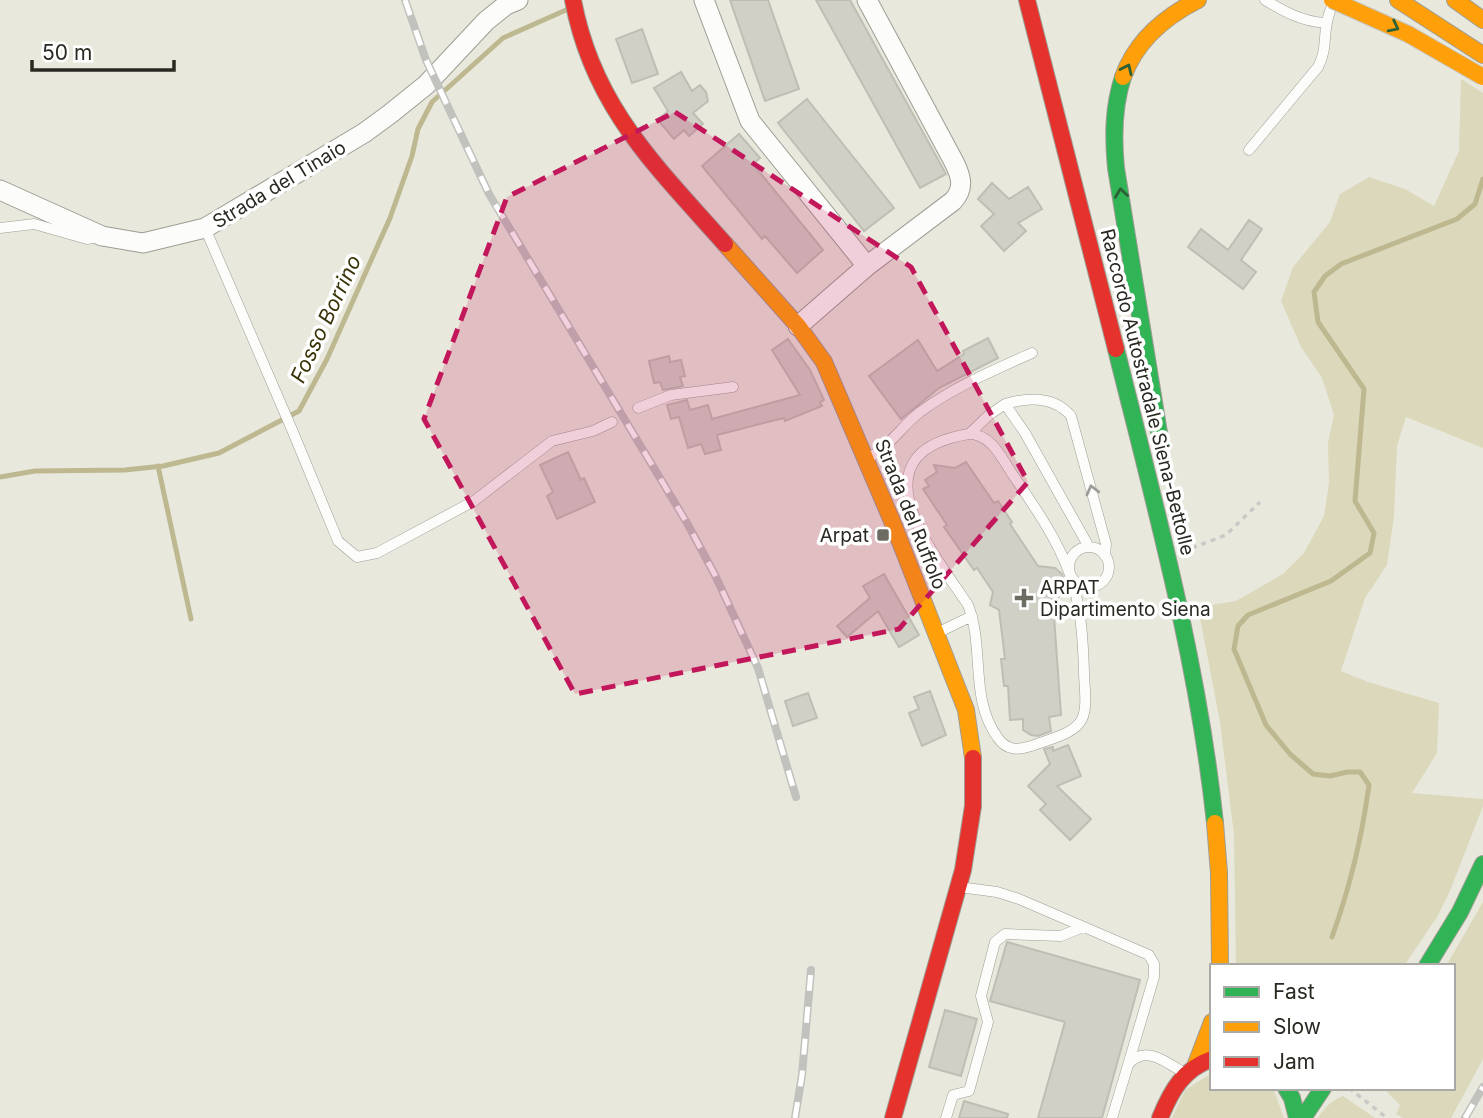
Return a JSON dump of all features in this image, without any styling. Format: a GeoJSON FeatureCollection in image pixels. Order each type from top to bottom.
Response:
{"type":"FeatureCollection","features":[{"type":"Feature","properties":{"kind":"main road","name":"Strada del Ruffolo"},"geometry":{"type":"LineString","coordinates":[[573,0],[589,65],[601,92],[618,119],[798,326],[831,376],[867,459],[966,710],[974,745],[973,803],[958,887],[893,1118]]}},
{"type":"Feature","properties":{"kind":"main road"},"geometry":{"type":"LineString","coordinates":[[1021,0],[1034,25]]}},
{"type":"Feature","properties":{"kind":"main road","name":"Raccordo Autostradale Siena-Bettolle"},"geometry":{"type":"LineString","coordinates":[[1027,0],[1179,599],[1199,691],[1212,781],[1219,865],[1220,964]]}},
{"type":"Feature","properties":{"kind":"main road"},"geometry":{"type":"LineString","coordinates":[[1179,599],[1176,549],[1123,206],[1115,136],[1119,88],[1136,52],[1158,24],[1198,0]]}},
{"type":"Feature","properties":{"kind":"main road"},"geometry":{"type":"LineString","coordinates":[[1334,0],[1408,34],[1483,77]]}},
{"type":"Feature","properties":{"kind":"main road"},"geometry":{"type":"LineString","coordinates":[[1398,0],[1483,55]]}},
{"type":"Feature","properties":{"kind":"main road"},"geometry":{"type":"LineString","coordinates":[[1406,0],[1483,41]]}},
{"type":"Feature","properties":{"kind":"main road"},"geometry":{"type":"LineString","coordinates":[[1455,0],[1483,20]]}},
{"type":"Feature","properties":{"kind":"main road"},"geometry":{"type":"LineString","coordinates":[[1428,964],[1460,912],[1483,864]]}},
{"type":"Feature","properties":{"kind":"main road"},"geometry":{"type":"LineString","coordinates":[[1160,1118],[1175,1085],[1198,1065],[1210,1028]]}},
{"type":"Feature","properties":{"kind":"main road"},"geometry":{"type":"LineString","coordinates":[[1287,1090],[1297,1118]]}},
{"type":"Feature","properties":{"kind":"main road"},"geometry":{"type":"LineString","coordinates":[[1303,1118],[1322,1090]]}},
{"type":"Feature","properties":{"kind":"street","name":"Strada del Tinaio"},"geometry":{"type":"LineString","coordinates":[[0,190],[102,236],[143,243],[205,229],[364,133],[390,114],[426,86],[486,22],[506,5],[518,0]]}},
{"type":"Feature","properties":{"kind":"street"},"geometry":{"type":"LineString","coordinates":[[704,0],[750,121],[867,266]]}},
{"type":"Feature","properties":{"kind":"street"},"geometry":{"type":"LineString","coordinates":[[798,326],[867,266],[960,193],[961,183],[954,162],[867,0]]}},
{"type":"Feature","properties":{"kind":"lane"},"geometry":{"type":"LineString","coordinates":[[1265,0],[1291,16],[1325,23]]}},
{"type":"Feature","properties":{"kind":"lane"},"geometry":{"type":"LineString","coordinates":[[1249,150],[1318,67],[1324,50],[1325,23],[1334,0]]}},
{"type":"Feature","properties":{"kind":"lane"},"geometry":{"type":"LineString","coordinates":[[0,228],[34,224],[87,239],[102,236]]}},
{"type":"Feature","properties":{"kind":"lane"},"geometry":{"type":"LineString","coordinates":[[205,229],[338,541],[357,556],[377,553],[474,501],[552,441],[593,431],[612,422]]}},
{"type":"Feature","properties":{"kind":"lane"},"geometry":{"type":"LineString","coordinates":[[867,459],[886,447],[917,414],[933,402],[1032,353]]}},
{"type":"Feature","properties":{"kind":"lane"},"geometry":{"type":"LineString","coordinates":[[638,408],[671,395],[733,387]]}},
{"type":"Feature","properties":{"kind":"lane"},"geometry":{"type":"LineString","coordinates":[[969,434],[1004,404],[1016,401],[1056,402],[1071,416],[1076,429],[1106,544],[1107,575],[1097,584],[1084,586],[1073,580],[1070,574],[1044,521],[992,444],[976,434],[944,440],[913,460],[908,472],[907,489],[918,529],[968,605],[976,632],[980,693],[988,718],[1000,741],[1012,749],[1021,749],[1059,736],[1082,720],[1083,658],[1079,612],[1070,574],[1070,561],[1077,551],[1089,547],[1105,556]]}},
{"type":"Feature","properties":{"kind":"lane"},"geometry":{"type":"LineString","coordinates":[[1004,404],[1025,433],[1089,547]]}},
{"type":"Feature","properties":{"kind":"lane"},"geometry":{"type":"LineString","coordinates":[[937,633],[972,616]]}},
{"type":"Feature","properties":{"kind":"lane"},"geometry":{"type":"LineString","coordinates":[[958,887],[997,892],[1019,899],[1149,955],[1154,964],[1154,977],[1112,1118]]}},
{"type":"Feature","properties":{"kind":"lane"},"geometry":{"type":"LineString","coordinates":[[946,1118],[953,1095],[969,1091],[988,1022],[981,996],[998,938],[1010,934],[1061,936],[1083,927]]}},
{"type":"Feature","properties":{"kind":"lane"},"geometry":{"type":"LineString","coordinates":[[1128,1065],[1140,1054],[1198,1065]]}},
{"type":"Feature","properties":{"kind":"path"},"geometry":{"type":"LineString","coordinates":[[1176,549],[1205,544],[1226,535],[1261,502]]}},
{"type":"Feature","properties":{"kind":"path"},"geometry":{"type":"LineString","coordinates":[[1352,1090],[1387,1118]]}},
{"type":"Feature","properties":{"kind":"highlighted area"},"geometry":{"type":"Polygon","coordinates":[[[675,112],[911,267],[1028,482],[899,629],[575,694],[424,419],[507,197],[675,112]]]}},
{"type":"Feature","properties":{"kind":"shaded area"},"geometry":{"type":"Polygon","coordinates":[[[1461,79],[1483,93],[1483,448],[1406,417],[1397,446],[1394,516],[1387,565],[1365,598],[1341,671],[1439,703],[1437,753],[1412,793],[1483,799],[1483,806],[1450,891],[1437,917],[1405,964],[1236,964],[1234,835],[1220,722],[1198,607],[1236,601],[1283,574],[1304,553],[1324,516],[1329,483],[1328,443],[1334,415],[1322,378],[1301,347],[1281,301],[1293,267],[1330,222],[1340,194],[1369,177],[1405,189],[1434,206],[1459,151],[1461,79]]]}},
{"type":"Feature","properties":{"kind":"shaded area"},"geometry":{"type":"Polygon","coordinates":[[[1483,902],[1483,1059],[1451,1118],[1403,1118],[1396,1114],[1400,1105],[1385,1090],[1455,1090],[1455,964],[1447,964],[1483,902]]]}},
{"type":"Feature","properties":{"kind":"shaded area"},"geometry":{"type":"Polygon","coordinates":[[[1210,1074],[1210,1090],[1274,1090],[1284,1118],[1172,1118],[1185,1090],[1210,1074]]]}},
{"type":"Feature","properties":{"kind":"shaded area"},"geometry":{"type":"Polygon","coordinates":[[[1343,1096],[1375,1118],[1318,1118],[1329,1105],[1343,1096]]]}},
{"type":"Feature","properties":{"kind":"building"},"geometry":{"type":"Polygon","coordinates":[[[730,0],[768,0],[799,89],[765,101],[730,0]]]}},
{"type":"Feature","properties":{"kind":"building"},"geometry":{"type":"Polygon","coordinates":[[[816,0],[850,0],[946,174],[920,188],[816,0]]]}},
{"type":"Feature","properties":{"kind":"building"},"geometry":{"type":"Polygon","coordinates":[[[642,29],[658,74],[632,83],[616,39],[642,29]]]}},
{"type":"Feature","properties":{"kind":"building"},"geometry":{"type":"Polygon","coordinates":[[[681,72],[692,91],[700,85],[706,92],[708,101],[693,113],[703,124],[689,136],[684,130],[674,139],[658,120],[668,111],[654,88],[681,72]]]}},
{"type":"Feature","properties":{"kind":"building"},"geometry":{"type":"Polygon","coordinates":[[[807,99],[894,208],[864,231],[778,123],[807,99]]]}},
{"type":"Feature","properties":{"kind":"building"},"geometry":{"type":"Polygon","coordinates":[[[739,134],[760,158],[753,164],[823,250],[797,273],[765,236],[762,239],[702,166],[739,134]]]}},
{"type":"Feature","properties":{"kind":"building"},"geometry":{"type":"Polygon","coordinates":[[[992,183],[1009,199],[1028,187],[1042,209],[1018,223],[1026,231],[1004,251],[981,226],[994,214],[978,199],[992,183]]]}},
{"type":"Feature","properties":{"kind":"building"},"geometry":{"type":"Polygon","coordinates":[[[1249,220],[1262,229],[1241,260],[1256,272],[1243,289],[1188,247],[1201,229],[1228,250],[1249,220]]]}},
{"type":"Feature","properties":{"kind":"building"},"geometry":{"type":"Polygon","coordinates":[[[988,338],[998,358],[939,388],[901,419],[869,376],[918,340],[937,371],[964,354],[963,351],[988,338]]]}},
{"type":"Feature","properties":{"kind":"building"},"geometry":{"type":"Polygon","coordinates":[[[788,339],[810,370],[824,400],[820,402],[822,406],[785,421],[784,418],[717,435],[721,450],[705,454],[701,444],[688,448],[679,417],[671,419],[667,405],[687,400],[690,410],[708,405],[712,419],[800,395],[772,350],[788,339]]]}},
{"type":"Feature","properties":{"kind":"building"},"geometry":{"type":"Polygon","coordinates":[[[669,356],[670,362],[681,360],[685,376],[680,377],[683,386],[663,390],[660,382],[654,383],[649,361],[669,356]]]}},
{"type":"Feature","properties":{"kind":"building"},"geometry":{"type":"Polygon","coordinates":[[[568,452],[595,502],[557,519],[547,496],[553,492],[540,465],[568,452]]]}},
{"type":"Feature","properties":{"kind":"building","name":"ARPAT Dipartimento Siena"},"geometry":{"type":"Polygon","coordinates":[[[966,462],[994,503],[998,501],[1038,566],[1055,568],[1062,574],[1065,584],[1063,593],[1053,602],[1061,715],[1049,717],[1051,731],[1038,736],[1023,730],[1023,719],[1010,720],[1008,686],[1004,686],[1001,659],[1005,659],[999,610],[990,605],[993,592],[944,527],[947,525],[923,489],[929,486],[925,480],[937,472],[934,465],[955,468],[966,462]]]}},
{"type":"Feature","properties":{"kind":"building"},"geometry":{"type":"Polygon","coordinates":[[[884,574],[919,635],[899,647],[878,611],[847,637],[837,626],[870,598],[863,586],[884,574]]]}},
{"type":"Feature","properties":{"kind":"building"},"geometry":{"type":"Polygon","coordinates":[[[930,691],[946,735],[922,746],[909,713],[919,709],[914,697],[930,691]]]}},
{"type":"Feature","properties":{"kind":"building"},"geometry":{"type":"Polygon","coordinates":[[[808,693],[817,718],[793,726],[785,701],[808,693]]]}},
{"type":"Feature","properties":{"kind":"building"},"geometry":{"type":"Polygon","coordinates":[[[1068,745],[1081,776],[1057,786],[1091,819],[1070,840],[1040,810],[1046,804],[1028,786],[1050,764],[1044,749],[1053,747],[1053,751],[1068,745]]]}},
{"type":"Feature","properties":{"kind":"building"},"geometry":{"type":"Polygon","coordinates":[[[1007,942],[1140,980],[1102,1118],[1038,1118],[1065,1022],[990,1001],[1007,942]]]}},
{"type":"Feature","properties":{"kind":"building"},"geometry":{"type":"Polygon","coordinates":[[[945,1010],[977,1019],[961,1076],[929,1067],[945,1010]]]}},
{"type":"Feature","properties":{"kind":"building"},"geometry":{"type":"Polygon","coordinates":[[[964,1101],[1008,1114],[1007,1118],[959,1118],[964,1101]]]}},
{"type":"Feature","properties":{"kind":"waterway","name":"Fosso Borrino"},"geometry":{"type":"LineString","coordinates":[[0,477],[35,471],[125,470],[163,466],[219,453],[299,411],[327,359],[390,218],[412,156],[418,129],[432,102],[503,38],[566,10]]}},
{"type":"Feature","properties":{"kind":"waterway"},"geometry":{"type":"LineString","coordinates":[[1332,937],[1355,862],[1369,785],[1360,772],[1330,776],[1313,774],[1290,754],[1266,725],[1234,649],[1238,626],[1248,615],[1331,581],[1370,553],[1374,533],[1355,501],[1364,389],[1318,322],[1314,292],[1325,276],[1341,264],[1457,219],[1475,204],[1483,179]]}},
{"type":"Feature","properties":{"kind":"waterway"},"geometry":{"type":"LineString","coordinates":[[158,466],[191,619]]}},
{"type":"Feature","properties":{"kind":"railway"},"geometry":{"type":"LineString","coordinates":[[405,0],[426,60],[489,194],[687,523],[715,575],[758,668],[796,797]]}},
{"type":"Feature","properties":{"kind":"railway"},"geometry":{"type":"LineString","coordinates":[[795,1118],[802,1075],[811,970]]}},
{"type":"Feature","properties":{"kind":"railway"},"geometry":{"type":"LineString","coordinates":[[1465,1118],[1483,1087]]}},
{"type":"Feature","properties":{"kind":"traffic: fast"},"geometry":{"type":"LineString","coordinates":[[1123,77],[1115,122],[1116,168],[1161,445]]}},
{"type":"Feature","properties":{"kind":"traffic: fast"},"geometry":{"type":"LineString","coordinates":[[1116,349],[1174,584],[1198,703],[1215,823]]}},
{"type":"Feature","properties":{"kind":"traffic: fast"},"geometry":{"type":"LineString","coordinates":[[1428,964],[1460,912],[1483,864]]}},
{"type":"Feature","properties":{"kind":"traffic: fast"},"geometry":{"type":"LineString","coordinates":[[1287,1090],[1297,1118]]}},
{"type":"Feature","properties":{"kind":"traffic: fast"},"geometry":{"type":"LineString","coordinates":[[1303,1118],[1322,1090]]}},
{"type":"Feature","properties":{"kind":"traffic: slow"},"geometry":{"type":"LineString","coordinates":[[1123,77],[1143,41],[1163,22],[1198,0]]}},
{"type":"Feature","properties":{"kind":"traffic: slow"},"geometry":{"type":"LineString","coordinates":[[1332,0],[1408,34],[1483,77]]}},
{"type":"Feature","properties":{"kind":"traffic: slow"},"geometry":{"type":"LineString","coordinates":[[1398,0],[1483,55]]}},
{"type":"Feature","properties":{"kind":"traffic: slow"},"geometry":{"type":"LineString","coordinates":[[1455,0],[1483,20]]}},
{"type":"Feature","properties":{"kind":"traffic: slow"},"geometry":{"type":"LineString","coordinates":[[725,244],[798,326],[824,362],[892,521],[966,710],[973,758]]}},
{"type":"Feature","properties":{"kind":"traffic: slow"},"geometry":{"type":"LineString","coordinates":[[1215,823],[1219,873],[1220,964]]}},
{"type":"Feature","properties":{"kind":"traffic: slow"},"geometry":{"type":"LineString","coordinates":[[1196,1064],[1210,1027]]}},
{"type":"Feature","properties":{"kind":"traffic: jam"},"geometry":{"type":"LineString","coordinates":[[573,0],[582,38],[595,72],[612,104],[652,161],[725,244]]}},
{"type":"Feature","properties":{"kind":"traffic: jam"},"geometry":{"type":"LineString","coordinates":[[1027,0],[1116,349]]}},
{"type":"Feature","properties":{"kind":"traffic: jam"},"geometry":{"type":"LineString","coordinates":[[893,1118],[963,870],[973,806],[973,758]]}},
{"type":"Feature","properties":{"kind":"traffic: jam"},"geometry":{"type":"LineString","coordinates":[[1160,1118],[1179,1082],[1193,1069],[1210,1060]]}},
{"type":"Feature","properties":{"kind":"place","name":"Arpat"},"geometry":{"type":"Point","coordinates":[883,535]}},
{"type":"Feature","properties":{"kind":"place","name":"ARPAT Dipartimento Siena"},"geometry":{"type":"Point","coordinates":[1024,598]}}]}
